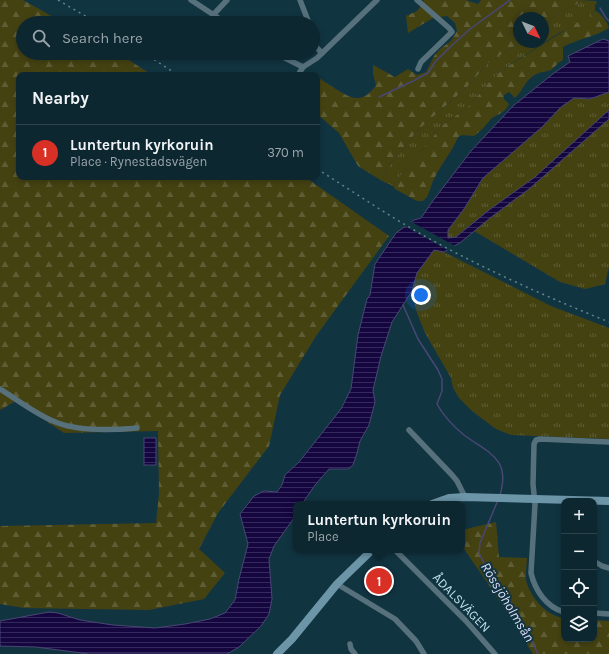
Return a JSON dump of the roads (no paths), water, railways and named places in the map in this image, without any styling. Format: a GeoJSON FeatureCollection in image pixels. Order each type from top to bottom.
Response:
{"type":"FeatureCollection","features":[{"type":"Feature","properties":{"kind":"street"},"geometry":{"type":"LineString","coordinates":[[192,0],[213,15],[227,0]]}},
{"type":"Feature","properties":{"kind":"street"},"geometry":{"type":"LineString","coordinates":[[300,0],[306,16]]}},
{"type":"Feature","properties":{"kind":"street"},"geometry":{"type":"LineString","coordinates":[[322,53],[377,0]]}},
{"type":"Feature","properties":{"kind":"street"},"geometry":{"type":"LineString","coordinates":[[417,0],[452,32],[421,62],[418,69]]}},
{"type":"Feature","properties":{"kind":"street"},"geometry":{"type":"LineString","coordinates":[[290,60],[303,67]]}},
{"type":"Feature","properties":{"kind":"street"},"geometry":{"type":"LineString","coordinates":[[300,72],[303,67],[314,60]]}},
{"type":"Feature","properties":{"kind":"street"},"geometry":{"type":"LineString","coordinates":[[0,389],[57,423],[72,428],[117,430],[137,428]]}},
{"type":"Feature","properties":{"kind":"street"},"geometry":{"type":"LineString","coordinates":[[409,430],[455,478],[465,497]]}},
{"type":"Feature","properties":{"kind":"street"},"geometry":{"type":"LineString","coordinates":[[561,611],[557,610],[544,600],[533,582],[531,564],[536,498],[533,484],[534,444],[536,440],[540,438],[609,442]]}},
{"type":"Feature","properties":{"kind":"street"},"geometry":{"type":"LineString","coordinates":[[440,501],[449,498],[489,496],[609,501]]}},
{"type":"Feature","properties":{"kind":"street"},"geometry":{"type":"LineString","coordinates":[[277,654],[292,639],[337,584],[369,553]]}},
{"type":"Feature","properties":{"kind":"street","name":"ÅDALSVÄGEN"},"geometry":{"type":"LineString","coordinates":[[398,553],[466,621],[495,654]]}},
{"type":"Feature","properties":{"kind":"street"},"geometry":{"type":"LineString","coordinates":[[597,563],[609,568]]}},
{"type":"Feature","properties":{"kind":"street"},"geometry":{"type":"LineString","coordinates":[[337,584],[396,619],[416,641],[424,654]]}},
{"type":"Feature","properties":{"kind":"street"},"geometry":{"type":"LineString","coordinates":[[597,613],[609,614]]}},
{"type":"Feature","properties":{"kind":"street"},"geometry":{"type":"LineString","coordinates":[[350,644],[351,649],[355,654]]}},
{"type":"Feature","properties":{"kind":"waterway"},"geometry":{"type":"LineString","coordinates":[[379,97],[428,73],[435,62],[470,29],[510,0]]}},
{"type":"Feature","properties":{"kind":"waterway"},"geometry":{"type":"LineString","coordinates":[[600,8],[609,21]]}},
{"type":"Feature","properties":{"kind":"waterway","name":"Rössjöholmsån"},"geometry":{"type":"LineString","coordinates":[[403,305],[418,339],[438,370],[442,379],[442,391],[437,404],[452,425],[489,452],[500,465],[503,483],[500,495]]}},
{"type":"Feature","properties":{"kind":"waterway","name":"Rössjöholmsån"},"geometry":{"type":"LineString","coordinates":[[498,500],[480,543],[479,553],[492,579],[524,625],[538,654]]}},
{"type":"Feature","properties":{"kind":"railway"},"geometry":{"type":"LineString","coordinates":[[58,0],[85,16]]}},
{"type":"Feature","properties":{"kind":"railway"},"geometry":{"type":"LineString","coordinates":[[155,60],[173,72]]}},
{"type":"Feature","properties":{"kind":"railway"},"geometry":{"type":"LineString","coordinates":[[320,171],[400,222],[450,250],[517,283],[609,322]]}},
{"type":"Feature","properties":{"kind":"place","name":"Luntertun kyrkoruin"},"geometry":{"type":"Point","coordinates":[379,581]}}]}
